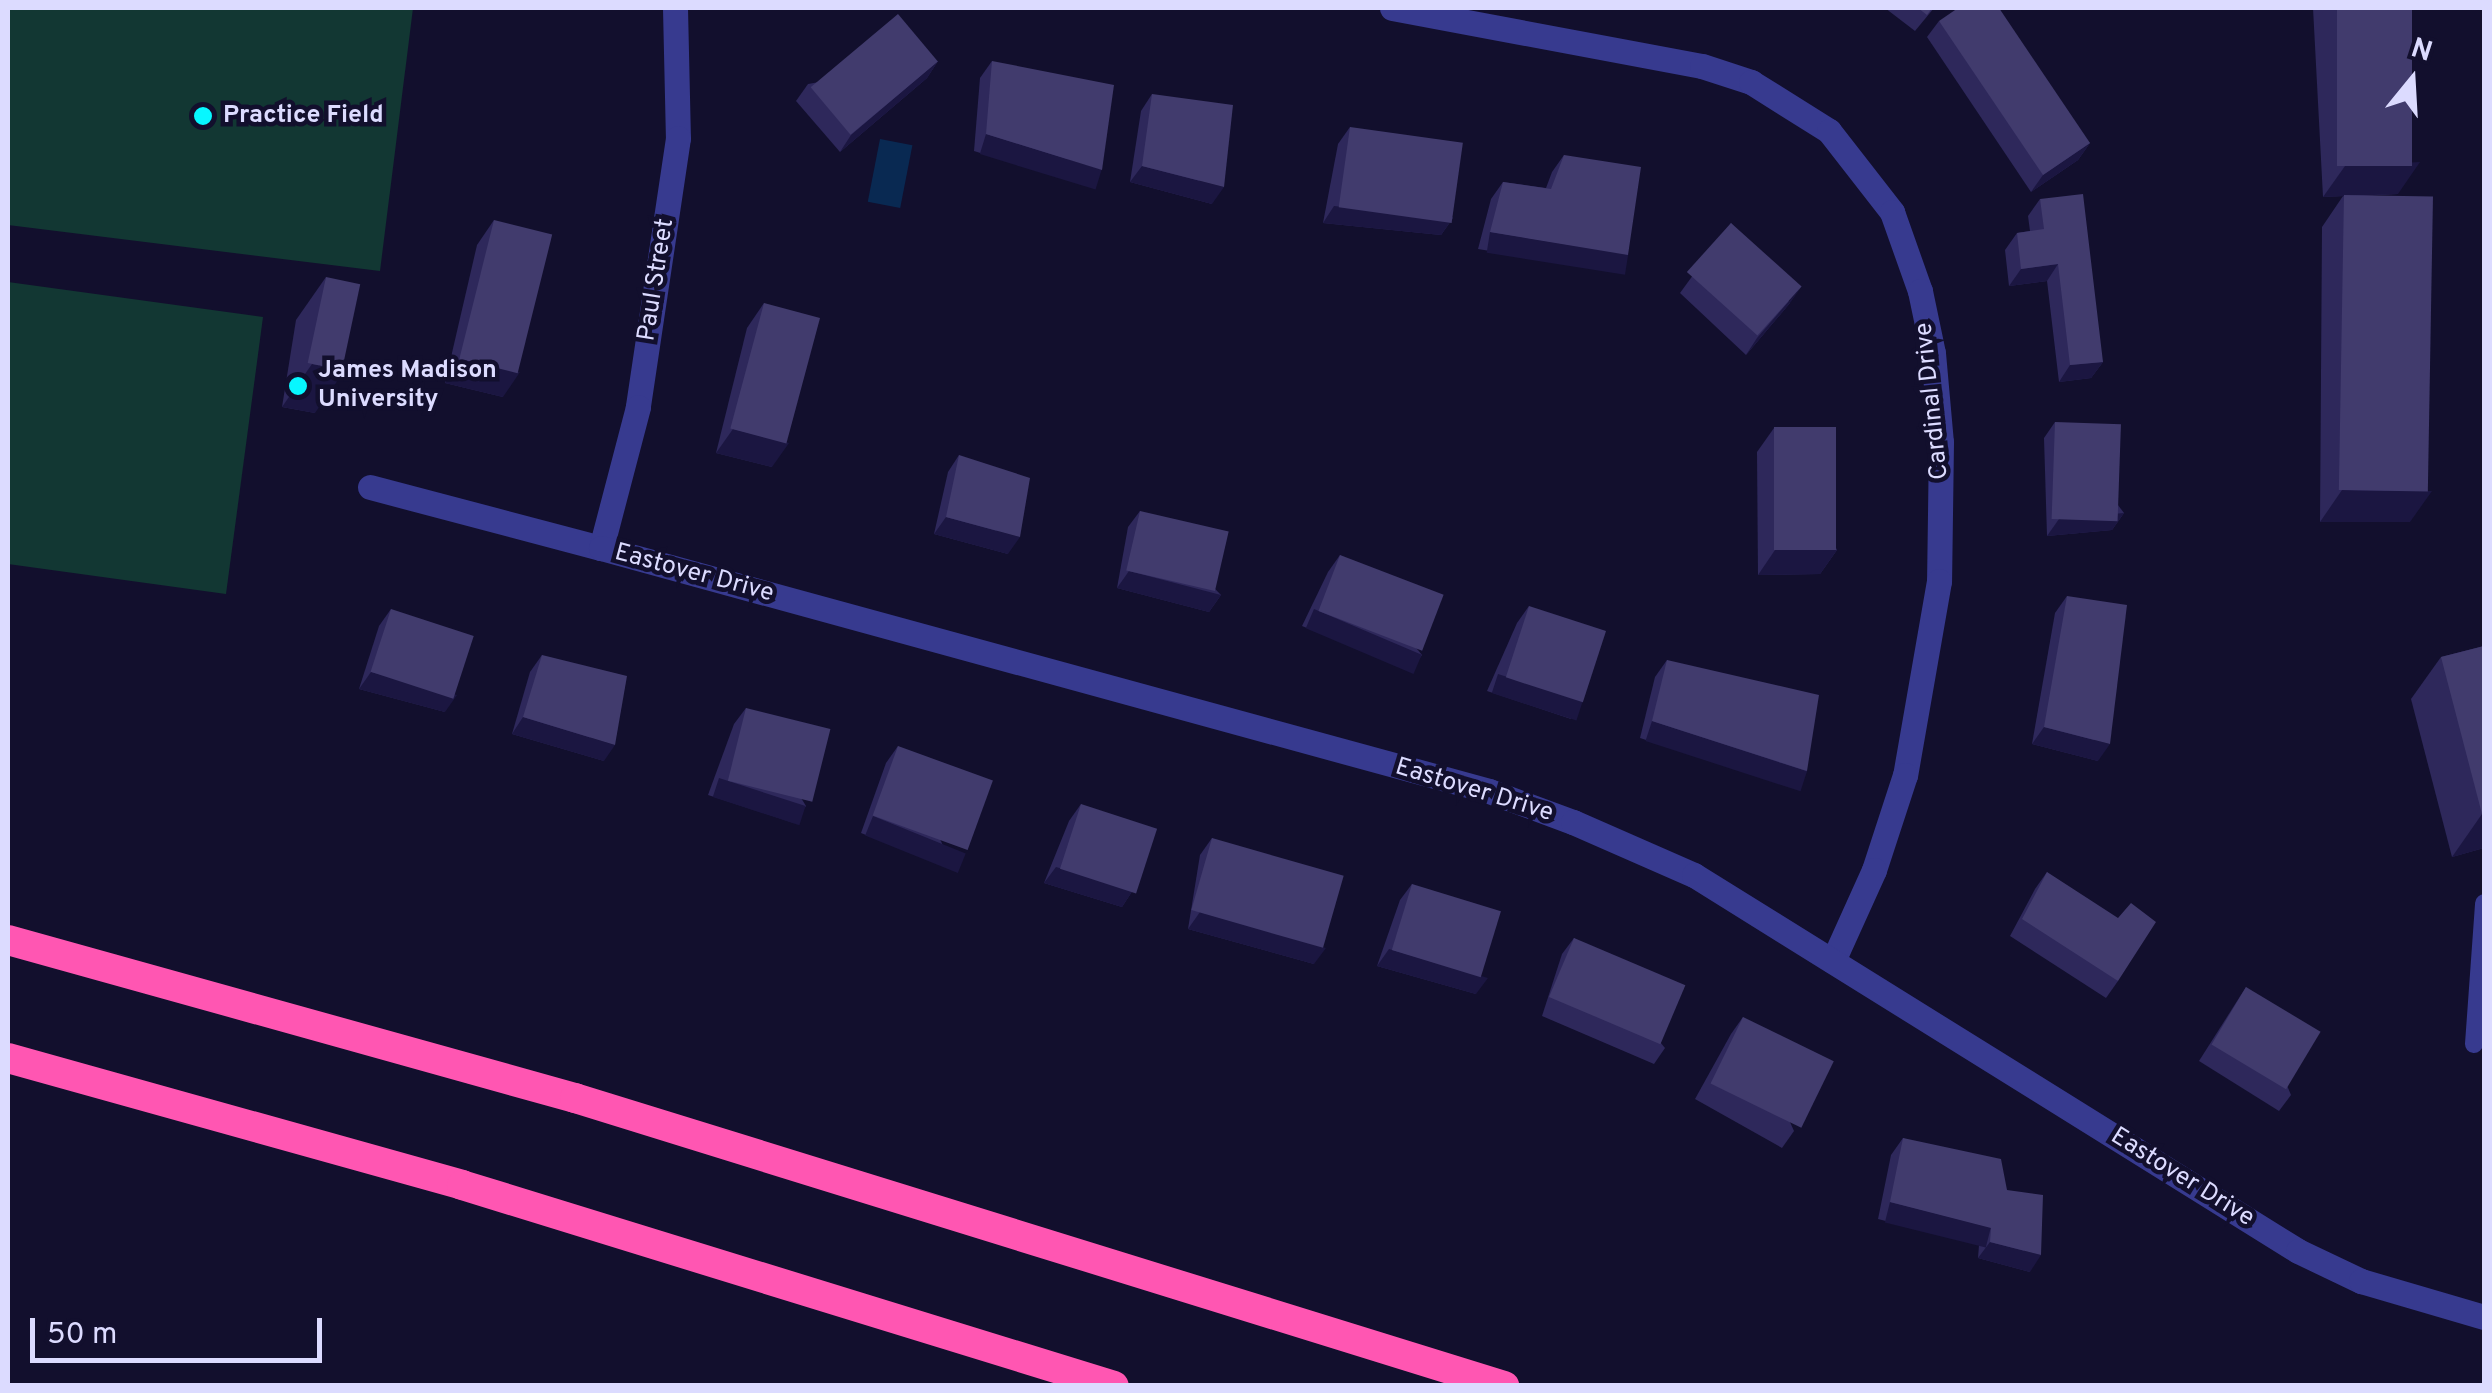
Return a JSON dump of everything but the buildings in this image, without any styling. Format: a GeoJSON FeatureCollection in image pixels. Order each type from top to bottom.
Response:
{"type":"FeatureCollection","features":[{"type":"Feature","properties":{"kind":"highway"},"geometry":{"type":"LineString","coordinates":[[8,940],[576,1098],[1504,1386]]}},
{"type":"Feature","properties":{"kind":"highway"},"geometry":{"type":"LineString","coordinates":[[8,1058],[445,1180],[1114,1386]]}},
{"type":"Feature","properties":{"kind":"street","name":"Paul Street"},"geometry":{"type":"LineString","coordinates":[[601,548],[638,407],[678,138],[675,8]]}},
{"type":"Feature","properties":{"kind":"street","name":"Cardinal Drive"},"geometry":{"type":"LineString","coordinates":[[1392,8],[1741,78],[1829,131],[1892,212],[1920,291],[1933,354],[1941,442],[1939,580],[1905,776],[1874,870],[1833,961]]}},
{"type":"Feature","properties":{"kind":"street","name":"Eastover Drive"},"geometry":{"type":"LineString","coordinates":[[370,487],[1489,792],[1694,875],[2298,1250],[2360,1280],[2484,1317]]}},
{"type":"Feature","properties":{"kind":"lane"},"geometry":{"type":"LineString","coordinates":[[2474,1044],[2484,903]]}},
{"type":"Feature","properties":{"kind":"green space","name":"Practice Field"},"geometry":{"type":"Polygon","coordinates":[[[8,8],[413,8],[380,271],[8,225],[8,8]]]}},
{"type":"Feature","properties":{"kind":"green space"},"geometry":{"type":"Polygon","coordinates":[[[8,282],[263,317],[226,594],[8,564],[8,282]]]}},
{"type":"Feature","properties":{"kind":"water"},"geometry":{"type":"Polygon","coordinates":[[[880,139],[912,145],[900,208],[868,202],[880,139]]]}},
{"type":"Feature","properties":{"kind":"place","name":"Practice Field"},"geometry":{"type":"Point","coordinates":[203,116]}},
{"type":"Feature","properties":{"kind":"place","name":"James Madison University"},"geometry":{"type":"Point","coordinates":[298,386]}}]}
